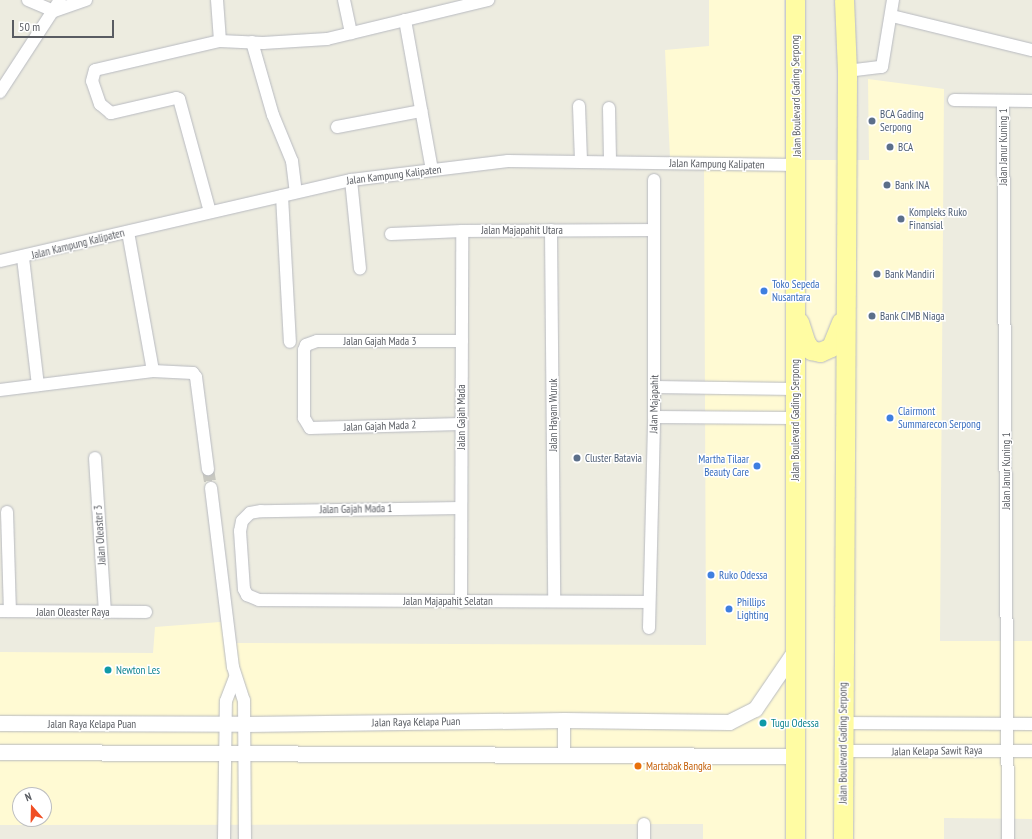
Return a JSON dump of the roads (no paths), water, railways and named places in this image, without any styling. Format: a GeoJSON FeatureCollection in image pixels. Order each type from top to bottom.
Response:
{"type":"FeatureCollection","features":[{"type":"Feature","properties":{"kind":"main road","name":"Jalan Boulevard Gading Serpong"},"geometry":{"type":"LineString","coordinates":[[795,0],[797,165],[794,389],[796,649],[795,839]]}},
{"type":"Feature","properties":{"kind":"main road","name":"Jalan Boulevard Gading Serpong"},"geometry":{"type":"LineString","coordinates":[[843,839],[847,71],[844,0]]}},
{"type":"Feature","properties":{"kind":"main road"},"geometry":{"type":"LineString","coordinates":[[795,309],[806,343],[811,350],[820,352],[831,347],[845,309]]}},
{"type":"Feature","properties":{"kind":"street"},"geometry":{"type":"LineString","coordinates":[[28,0],[54,11],[86,0]]}},
{"type":"Feature","properties":{"kind":"street"},"geometry":{"type":"LineString","coordinates":[[0,92],[60,0]]}},
{"type":"Feature","properties":{"kind":"street"},"geometry":{"type":"LineString","coordinates":[[217,0],[220,41]]}},
{"type":"Feature","properties":{"kind":"street"},"geometry":{"type":"LineString","coordinates":[[344,0],[351,33]]}},
{"type":"Feature","properties":{"kind":"street"},"geometry":{"type":"LineString","coordinates":[[210,212],[179,99],[176,98],[110,113],[100,104],[92,75],[102,67],[220,41],[252,42],[327,39],[488,0]]}},
{"type":"Feature","properties":{"kind":"street"},"geometry":{"type":"LineString","coordinates":[[847,71],[882,67],[892,16],[893,0]]}},
{"type":"Feature","properties":{"kind":"street"},"geometry":{"type":"LineString","coordinates":[[892,16],[1032,50]]}},
{"type":"Feature","properties":{"kind":"street"},"geometry":{"type":"LineString","coordinates":[[405,20],[432,170]]}},
{"type":"Feature","properties":{"kind":"street"},"geometry":{"type":"LineString","coordinates":[[252,42],[273,115],[292,162],[296,192]]}},
{"type":"Feature","properties":{"kind":"street"},"geometry":{"type":"LineString","coordinates":[[954,100],[1032,102]]}},
{"type":"Feature","properties":{"kind":"street","name":"Jalan Janur Kuning 1"},"geometry":{"type":"LineString","coordinates":[[1003,102],[1008,839]]}},
{"type":"Feature","properties":{"kind":"street"},"geometry":{"type":"LineString","coordinates":[[579,106],[581,161]]}},
{"type":"Feature","properties":{"kind":"street"},"geometry":{"type":"LineString","coordinates":[[609,108],[610,162]]}},
{"type":"Feature","properties":{"kind":"street"},"geometry":{"type":"LineString","coordinates":[[337,127],[421,111]]}},
{"type":"Feature","properties":{"kind":"street","name":"Jalan Kampung Kalipaten"},"geometry":{"type":"LineString","coordinates":[[0,261],[22,258],[210,212],[351,180],[432,170],[508,161],[797,165]]}},
{"type":"Feature","properties":{"kind":"street"},"geometry":{"type":"LineString","coordinates":[[351,180],[360,269]]}},
{"type":"Feature","properties":{"kind":"street","name":"Jalan Majapahit"},"geometry":{"type":"LineString","coordinates":[[649,628],[654,418],[654,180]]}},
{"type":"Feature","properties":{"kind":"street"},"geometry":{"type":"LineString","coordinates":[[282,196],[290,342]]}},
{"type":"Feature","properties":{"kind":"street","name":"Jalan Hayam Wuruk"},"geometry":{"type":"LineString","coordinates":[[551,230],[554,600]]}},
{"type":"Feature","properties":{"kind":"street","name":"Jalan Majapahit Utara"},"geometry":{"type":"LineString","coordinates":[[391,234],[462,231],[654,230]]}},
{"type":"Feature","properties":{"kind":"street","name":"Jalan Gajah Mada"},"geometry":{"type":"LineString","coordinates":[[461,602],[462,231]]}},
{"type":"Feature","properties":{"kind":"street"},"geometry":{"type":"LineString","coordinates":[[128,232],[153,371]]}},
{"type":"Feature","properties":{"kind":"street"},"geometry":{"type":"LineString","coordinates":[[22,258],[38,385]]}},
{"type":"Feature","properties":{"kind":"street","name":"Jalan Gajah Mada 3"},"geometry":{"type":"LineString","coordinates":[[304,418],[304,350],[306,345],[317,341],[462,341]]}},
{"type":"Feature","properties":{"kind":"street"},"geometry":{"type":"LineString","coordinates":[[0,390],[153,371],[188,372],[196,377],[208,468]]}},
{"type":"Feature","properties":{"kind":"street"},"geometry":{"type":"LineString","coordinates":[[654,387],[794,389]]}},
{"type":"Feature","properties":{"kind":"street","name":"Jalan Gajah Mada 2"},"geometry":{"type":"LineString","coordinates":[[304,418],[310,428],[461,424]]}},
{"type":"Feature","properties":{"kind":"street"},"geometry":{"type":"LineString","coordinates":[[654,418],[794,418]]}},
{"type":"Feature","properties":{"kind":"street","name":"Jalan Oleaster 3"},"geometry":{"type":"LineString","coordinates":[[95,458],[105,612]]}},
{"type":"Feature","properties":{"kind":"street"},"geometry":{"type":"LineString","coordinates":[[211,488],[234,677],[244,700],[246,724],[245,839]]}},
{"type":"Feature","properties":{"kind":"street","name":"Jalan Gajah Mada 1"},"geometry":{"type":"LineString","coordinates":[[247,595],[242,582],[240,531],[242,521],[250,513],[260,511],[461,508]]}},
{"type":"Feature","properties":{"kind":"street"},"geometry":{"type":"LineString","coordinates":[[5,611],[7,512]]}},
{"type":"Feature","properties":{"kind":"street","name":"Jalan Majapahit Selatan"},"geometry":{"type":"LineString","coordinates":[[247,595],[259,600],[461,602],[554,600],[649,602]]}},
{"type":"Feature","properties":{"kind":"street","name":"Jalan Oleaster Raya"},"geometry":{"type":"LineString","coordinates":[[5,611],[146,612]]}},
{"type":"Feature","properties":{"kind":"street","name":"Jalan Raya Kelapa Puan"},"geometry":{"type":"LineString","coordinates":[[0,723],[246,724],[564,720],[729,722],[755,709],[796,649]]}},
{"type":"Feature","properties":{"kind":"street"},"geometry":{"type":"LineString","coordinates":[[224,839],[226,701],[234,677]]}},
{"type":"Feature","properties":{"kind":"street"},"geometry":{"type":"LineString","coordinates":[[564,720],[564,755]]}},
{"type":"Feature","properties":{"kind":"street"},"geometry":{"type":"LineString","coordinates":[[843,722],[1032,724]]}},
{"type":"Feature","properties":{"kind":"street","name":"Jalan Kelapa Sawit Raya"},"geometry":{"type":"LineString","coordinates":[[843,751],[1032,751]]}},
{"type":"Feature","properties":{"kind":"street"},"geometry":{"type":"LineString","coordinates":[[0,752],[795,756]]}},
{"type":"Feature","properties":{"kind":"street"},"geometry":{"type":"LineString","coordinates":[[644,824],[644,839]]}},
{"type":"Feature","properties":{"kind":"tunnel"},"geometry":{"type":"LineString","coordinates":[[208,469],[211,488]]}},
{"type":"Feature","properties":{"kind":"place","name":"BCA Gading Serpong"},"geometry":{"type":"Point","coordinates":[872,121]}},
{"type":"Feature","properties":{"kind":"place","name":"BCA"},"geometry":{"type":"Point","coordinates":[890,147]}},
{"type":"Feature","properties":{"kind":"place","name":"Bank INA"},"geometry":{"type":"Point","coordinates":[887,185]}},
{"type":"Feature","properties":{"kind":"place","name":"Kompleks Ruko Finansial"},"geometry":{"type":"Point","coordinates":[901,219]}},
{"type":"Feature","properties":{"kind":"place","name":"Bank Mandiri"},"geometry":{"type":"Point","coordinates":[877,274]}},
{"type":"Feature","properties":{"kind":"place","name":"Toko Sepeda Nusantara"},"geometry":{"type":"Point","coordinates":[764,291]}},
{"type":"Feature","properties":{"kind":"place","name":"Bank CIMB Niaga"},"geometry":{"type":"Point","coordinates":[872,316]}},
{"type":"Feature","properties":{"kind":"place","name":"Clairmont Summarecon Serpong"},"geometry":{"type":"Point","coordinates":[890,418]}},
{"type":"Feature","properties":{"kind":"place","name":"Cluster Batavia"},"geometry":{"type":"Point","coordinates":[577,458]}},
{"type":"Feature","properties":{"kind":"place","name":"Martha Tilaar Beauty Care"},"geometry":{"type":"Point","coordinates":[757,466]}},
{"type":"Feature","properties":{"kind":"place","name":"Ruko Odessa"},"geometry":{"type":"Point","coordinates":[711,575]}},
{"type":"Feature","properties":{"kind":"place","name":"Phillips Lighting"},"geometry":{"type":"Point","coordinates":[729,609]}},
{"type":"Feature","properties":{"kind":"place","name":"Newton Les"},"geometry":{"type":"Point","coordinates":[108,670]}},
{"type":"Feature","properties":{"kind":"place","name":"Tugu Odessa"},"geometry":{"type":"Point","coordinates":[763,723]}},
{"type":"Feature","properties":{"kind":"place","name":"Martabak Bangka"},"geometry":{"type":"Point","coordinates":[638,766]}}]}
